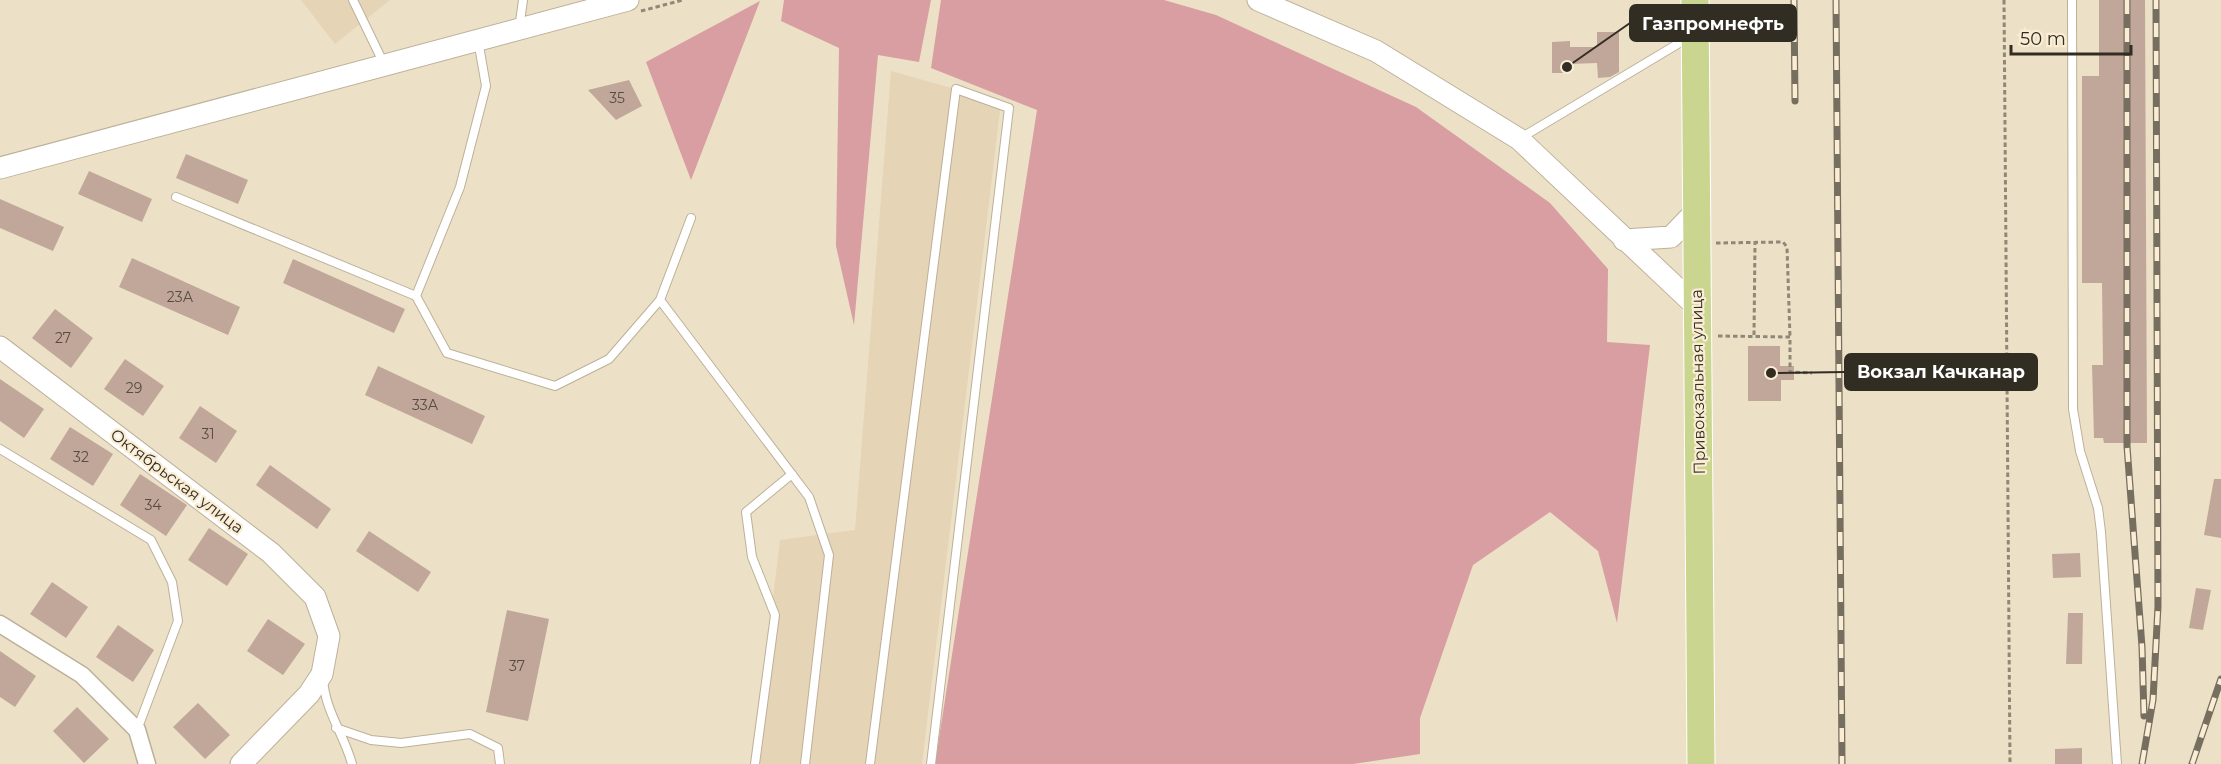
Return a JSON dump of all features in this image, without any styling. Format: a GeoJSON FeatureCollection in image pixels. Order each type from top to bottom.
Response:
{"type":"FeatureCollection","features":[{"type":"Feature","properties":{"kind":"main road","name":"Привокзальная улица"},"geometry":{"type":"LineString","coordinates":[[1695,0],[1701,764]]}},
{"type":"Feature","properties":{"kind":"street"},"geometry":{"type":"LineString","coordinates":[[0,168],[628,0]]}},
{"type":"Feature","properties":{"kind":"street"},"geometry":{"type":"LineString","coordinates":[[1258,0],[1376,51],[1519,139],[1698,308]]}},
{"type":"Feature","properties":{"kind":"street"},"geometry":{"type":"LineString","coordinates":[[1624,240],[1671,237],[1697,210]]}},
{"type":"Feature","properties":{"kind":"street","name":"Октябрьская улица"},"geometry":{"type":"LineString","coordinates":[[0,347],[271,553],[315,597],[329,636],[322,674]]}},
{"type":"Feature","properties":{"kind":"street"},"geometry":{"type":"LineString","coordinates":[[0,624],[82,675],[137,730],[147,764]]}},
{"type":"Feature","properties":{"kind":"street"},"geometry":{"type":"LineString","coordinates":[[241,764],[309,694],[322,674]]}},
{"type":"Feature","properties":{"kind":"lane"},"geometry":{"type":"LineString","coordinates":[[353,0],[384,65]]}},
{"type":"Feature","properties":{"kind":"lane"},"geometry":{"type":"LineString","coordinates":[[519,29],[523,0]]}},
{"type":"Feature","properties":{"kind":"lane"},"geometry":{"type":"LineString","coordinates":[[2072,0],[2073,409],[2079,452],[2094,492],[2101,532],[2117,764]]}},
{"type":"Feature","properties":{"kind":"lane"},"geometry":{"type":"LineString","coordinates":[[1519,139],[1695,33]]}},
{"type":"Feature","properties":{"kind":"lane"},"geometry":{"type":"LineString","coordinates":[[416,296],[460,186],[486,86],[478,40]]}},
{"type":"Feature","properties":{"kind":"lane"},"geometry":{"type":"LineString","coordinates":[[870,764],[956,89],[1009,108],[931,764]]}},
{"type":"Feature","properties":{"kind":"lane"},"geometry":{"type":"LineString","coordinates":[[176,197],[416,296],[447,353],[555,386],[609,359],[660,300],[691,218]]}},
{"type":"Feature","properties":{"kind":"lane"},"geometry":{"type":"LineString","coordinates":[[660,300],[809,497],[829,555],[805,764]]}},
{"type":"Feature","properties":{"kind":"lane"},"geometry":{"type":"LineString","coordinates":[[0,449],[152,540],[172,582],[178,621],[137,730]]}},
{"type":"Feature","properties":{"kind":"lane"},"geometry":{"type":"LineString","coordinates":[[755,764],[775,615],[752,557],[746,512],[792,474]]}},
{"type":"Feature","properties":{"kind":"lane"},"geometry":{"type":"LineString","coordinates":[[322,674],[325,702],[352,764]]}},
{"type":"Feature","properties":{"kind":"lane"},"geometry":{"type":"LineString","coordinates":[[336,728],[371,740],[401,743],[470,734],[498,748],[500,764]]}},
{"type":"Feature","properties":{"kind":"path"},"geometry":{"type":"LineString","coordinates":[[2004,0],[2010,764]]}},
{"type":"Feature","properties":{"kind":"path"},"geometry":{"type":"LineString","coordinates":[[1754,335],[1755,242]]}},
{"type":"Feature","properties":{"kind":"path"},"geometry":{"type":"LineString","coordinates":[[1708,243],[1783,242],[1787,247],[1790,372],[1812,373]]}},
{"type":"Feature","properties":{"kind":"path"},"geometry":{"type":"LineString","coordinates":[[1699,337],[1754,335],[1790,337]]}},
{"type":"Feature","properties":{"kind":"shaded area"},"geometry":{"type":"Polygon","coordinates":[[[301,0],[390,0],[335,44],[301,0]]]}},
{"type":"Feature","properties":{"kind":"shaded area"},"geometry":{"type":"Polygon","coordinates":[[[784,0],[931,0],[919,62],[878,55],[854,325],[836,246],[839,48],[781,21],[784,0]]]}},
{"type":"Feature","properties":{"kind":"shaded area"},"geometry":{"type":"Polygon","coordinates":[[[941,0],[1164,0],[1216,15],[1416,107],[1550,203],[1608,269],[1607,342],[1650,345],[1617,623],[1598,551],[1550,512],[1473,565],[1420,718],[1420,754],[1353,764],[935,764],[1037,110],[931,68],[941,0]]]}},
{"type":"Feature","properties":{"kind":"shaded area"},"geometry":{"type":"Polygon","coordinates":[[[760,1],[691,180],[646,62],[760,1]]]}},
{"type":"Feature","properties":{"kind":"shaded area"},"geometry":{"type":"Polygon","coordinates":[[[891,71],[1001,102],[922,764],[753,764],[780,540],[855,530],[891,71]]]}},
{"type":"Feature","properties":{"kind":"building"},"geometry":{"type":"Polygon","coordinates":[[[2099,0],[2145,0],[2147,443],[2104,443],[2103,438],[2094,438],[2092,365],[2103,365],[2102,283],[2082,283],[2082,76],[2099,76],[2099,0]]]}},
{"type":"Feature","properties":{"kind":"building"},"geometry":{"type":"Polygon","coordinates":[[[1597,32],[1619,32],[1619,72],[1610,77],[1598,78],[1597,63],[1570,64],[1570,73],[1552,73],[1552,42],[1570,41],[1570,47],[1597,47],[1597,32]]]}},
{"type":"Feature","properties":{"kind":"building"},"geometry":{"type":"Polygon","coordinates":[[[629,80],[642,106],[616,120],[588,90],[629,80]]]}},
{"type":"Feature","properties":{"kind":"building"},"geometry":{"type":"Polygon","coordinates":[[[186,154],[248,180],[238,204],[176,178],[186,154]]]}},
{"type":"Feature","properties":{"kind":"building"},"geometry":{"type":"Polygon","coordinates":[[[89,171],[152,199],[142,222],[78,194],[89,171]]]}},
{"type":"Feature","properties":{"kind":"building"},"geometry":{"type":"Polygon","coordinates":[[[0,199],[64,227],[53,251],[0,228],[0,199]]]}},
{"type":"Feature","properties":{"kind":"building"},"geometry":{"type":"Polygon","coordinates":[[[132,258],[240,307],[228,335],[119,287],[132,258]]]}},
{"type":"Feature","properties":{"kind":"building"},"geometry":{"type":"Polygon","coordinates":[[[293,259],[405,309],[394,333],[283,283],[293,259]]]}},
{"type":"Feature","properties":{"kind":"building"},"geometry":{"type":"Polygon","coordinates":[[[55,309],[93,338],[71,368],[32,338],[55,309]]]}},
{"type":"Feature","properties":{"kind":"building"},"geometry":{"type":"Polygon","coordinates":[[[1748,346],[1780,346],[1780,366],[1794,366],[1794,380],[1781,380],[1781,401],[1748,401],[1748,346]]]}},
{"type":"Feature","properties":{"kind":"building"},"geometry":{"type":"Polygon","coordinates":[[[125,359],[164,386],[143,416],[104,389],[125,359]]]}},
{"type":"Feature","properties":{"kind":"building"},"geometry":{"type":"Polygon","coordinates":[[[378,366],[485,416],[472,444],[365,395],[378,366]]]}},
{"type":"Feature","properties":{"kind":"building"},"geometry":{"type":"Polygon","coordinates":[[[0,379],[44,409],[24,438],[0,421],[0,379]]]}},
{"type":"Feature","properties":{"kind":"building"},"geometry":{"type":"Polygon","coordinates":[[[200,406],[237,431],[216,463],[179,438],[200,406]]]}},
{"type":"Feature","properties":{"kind":"building"},"geometry":{"type":"Polygon","coordinates":[[[70,427],[113,454],[93,486],[50,459],[70,427]]]}},
{"type":"Feature","properties":{"kind":"building"},"geometry":{"type":"Polygon","coordinates":[[[270,465],[331,509],[317,529],[256,485],[270,465]]]}},
{"type":"Feature","properties":{"kind":"building"},"geometry":{"type":"Polygon","coordinates":[[[140,474],[187,505],[166,536],[120,505],[140,474]]]}},
{"type":"Feature","properties":{"kind":"building"},"geometry":{"type":"Polygon","coordinates":[[[2214,479],[2221,479],[2221,538],[2204,535],[2214,479]]]}},
{"type":"Feature","properties":{"kind":"building"},"geometry":{"type":"Polygon","coordinates":[[[209,528],[248,554],[227,586],[188,560],[209,528]]]}},
{"type":"Feature","properties":{"kind":"building"},"geometry":{"type":"Polygon","coordinates":[[[369,531],[431,572],[418,592],[356,551],[369,531]]]}},
{"type":"Feature","properties":{"kind":"building"},"geometry":{"type":"Polygon","coordinates":[[[2080,553],[2081,577],[2053,578],[2052,554],[2080,553]]]}},
{"type":"Feature","properties":{"kind":"building"},"geometry":{"type":"Polygon","coordinates":[[[52,582],[88,607],[66,638],[30,614],[52,582]]]}},
{"type":"Feature","properties":{"kind":"building"},"geometry":{"type":"Polygon","coordinates":[[[2196,588],[2211,590],[2203,630],[2189,628],[2196,588]]]}},
{"type":"Feature","properties":{"kind":"building"},"geometry":{"type":"Polygon","coordinates":[[[507,610],[549,619],[528,721],[486,712],[507,610]]]}},
{"type":"Feature","properties":{"kind":"building"},"geometry":{"type":"Polygon","coordinates":[[[2068,613],[2083,613],[2082,664],[2066,664],[2068,613]]]}},
{"type":"Feature","properties":{"kind":"building"},"geometry":{"type":"Polygon","coordinates":[[[268,619],[305,644],[283,675],[247,651],[268,619]]]}},
{"type":"Feature","properties":{"kind":"building"},"geometry":{"type":"Polygon","coordinates":[[[118,625],[154,650],[133,682],[96,657],[118,625]]]}},
{"type":"Feature","properties":{"kind":"building"},"geometry":{"type":"Polygon","coordinates":[[[0,651],[36,676],[15,707],[0,697],[0,651]]]}},
{"type":"Feature","properties":{"kind":"building"},"geometry":{"type":"Polygon","coordinates":[[[198,703],[230,735],[205,759],[173,727],[198,703]]]}},
{"type":"Feature","properties":{"kind":"building"},"geometry":{"type":"Polygon","coordinates":[[[77,707],[109,739],[84,763],[53,731],[77,707]]]}},
{"type":"Feature","properties":{"kind":"building"},"geometry":{"type":"Polygon","coordinates":[[[2082,748],[2082,764],[2055,764],[2055,749],[2082,748]]]}},
{"type":"Feature","properties":{"kind":"railway"},"geometry":{"type":"LineString","coordinates":[[1794,0],[1795,101]]}},
{"type":"Feature","properties":{"kind":"railway"},"geometry":{"type":"LineString","coordinates":[[1836,0],[1842,764]]}},
{"type":"Feature","properties":{"kind":"railway"},"geometry":{"type":"LineString","coordinates":[[2127,0],[2127,446],[2142,647],[2144,716]]}},
{"type":"Feature","properties":{"kind":"railway"},"geometry":{"type":"LineString","coordinates":[[2142,764],[2153,700],[2158,606],[2156,0]]}},
{"type":"Feature","properties":{"kind":"railway"},"geometry":{"type":"LineString","coordinates":[[2192,764],[2221,679]]}},
{"type":"Feature","properties":{"kind":"place","name":"Газпромнефть"},"geometry":{"type":"Point","coordinates":[1567,67]}},
{"type":"Feature","properties":{"kind":"place","name":"Вокзал Качканар"},"geometry":{"type":"Point","coordinates":[1771,373]}}]}
